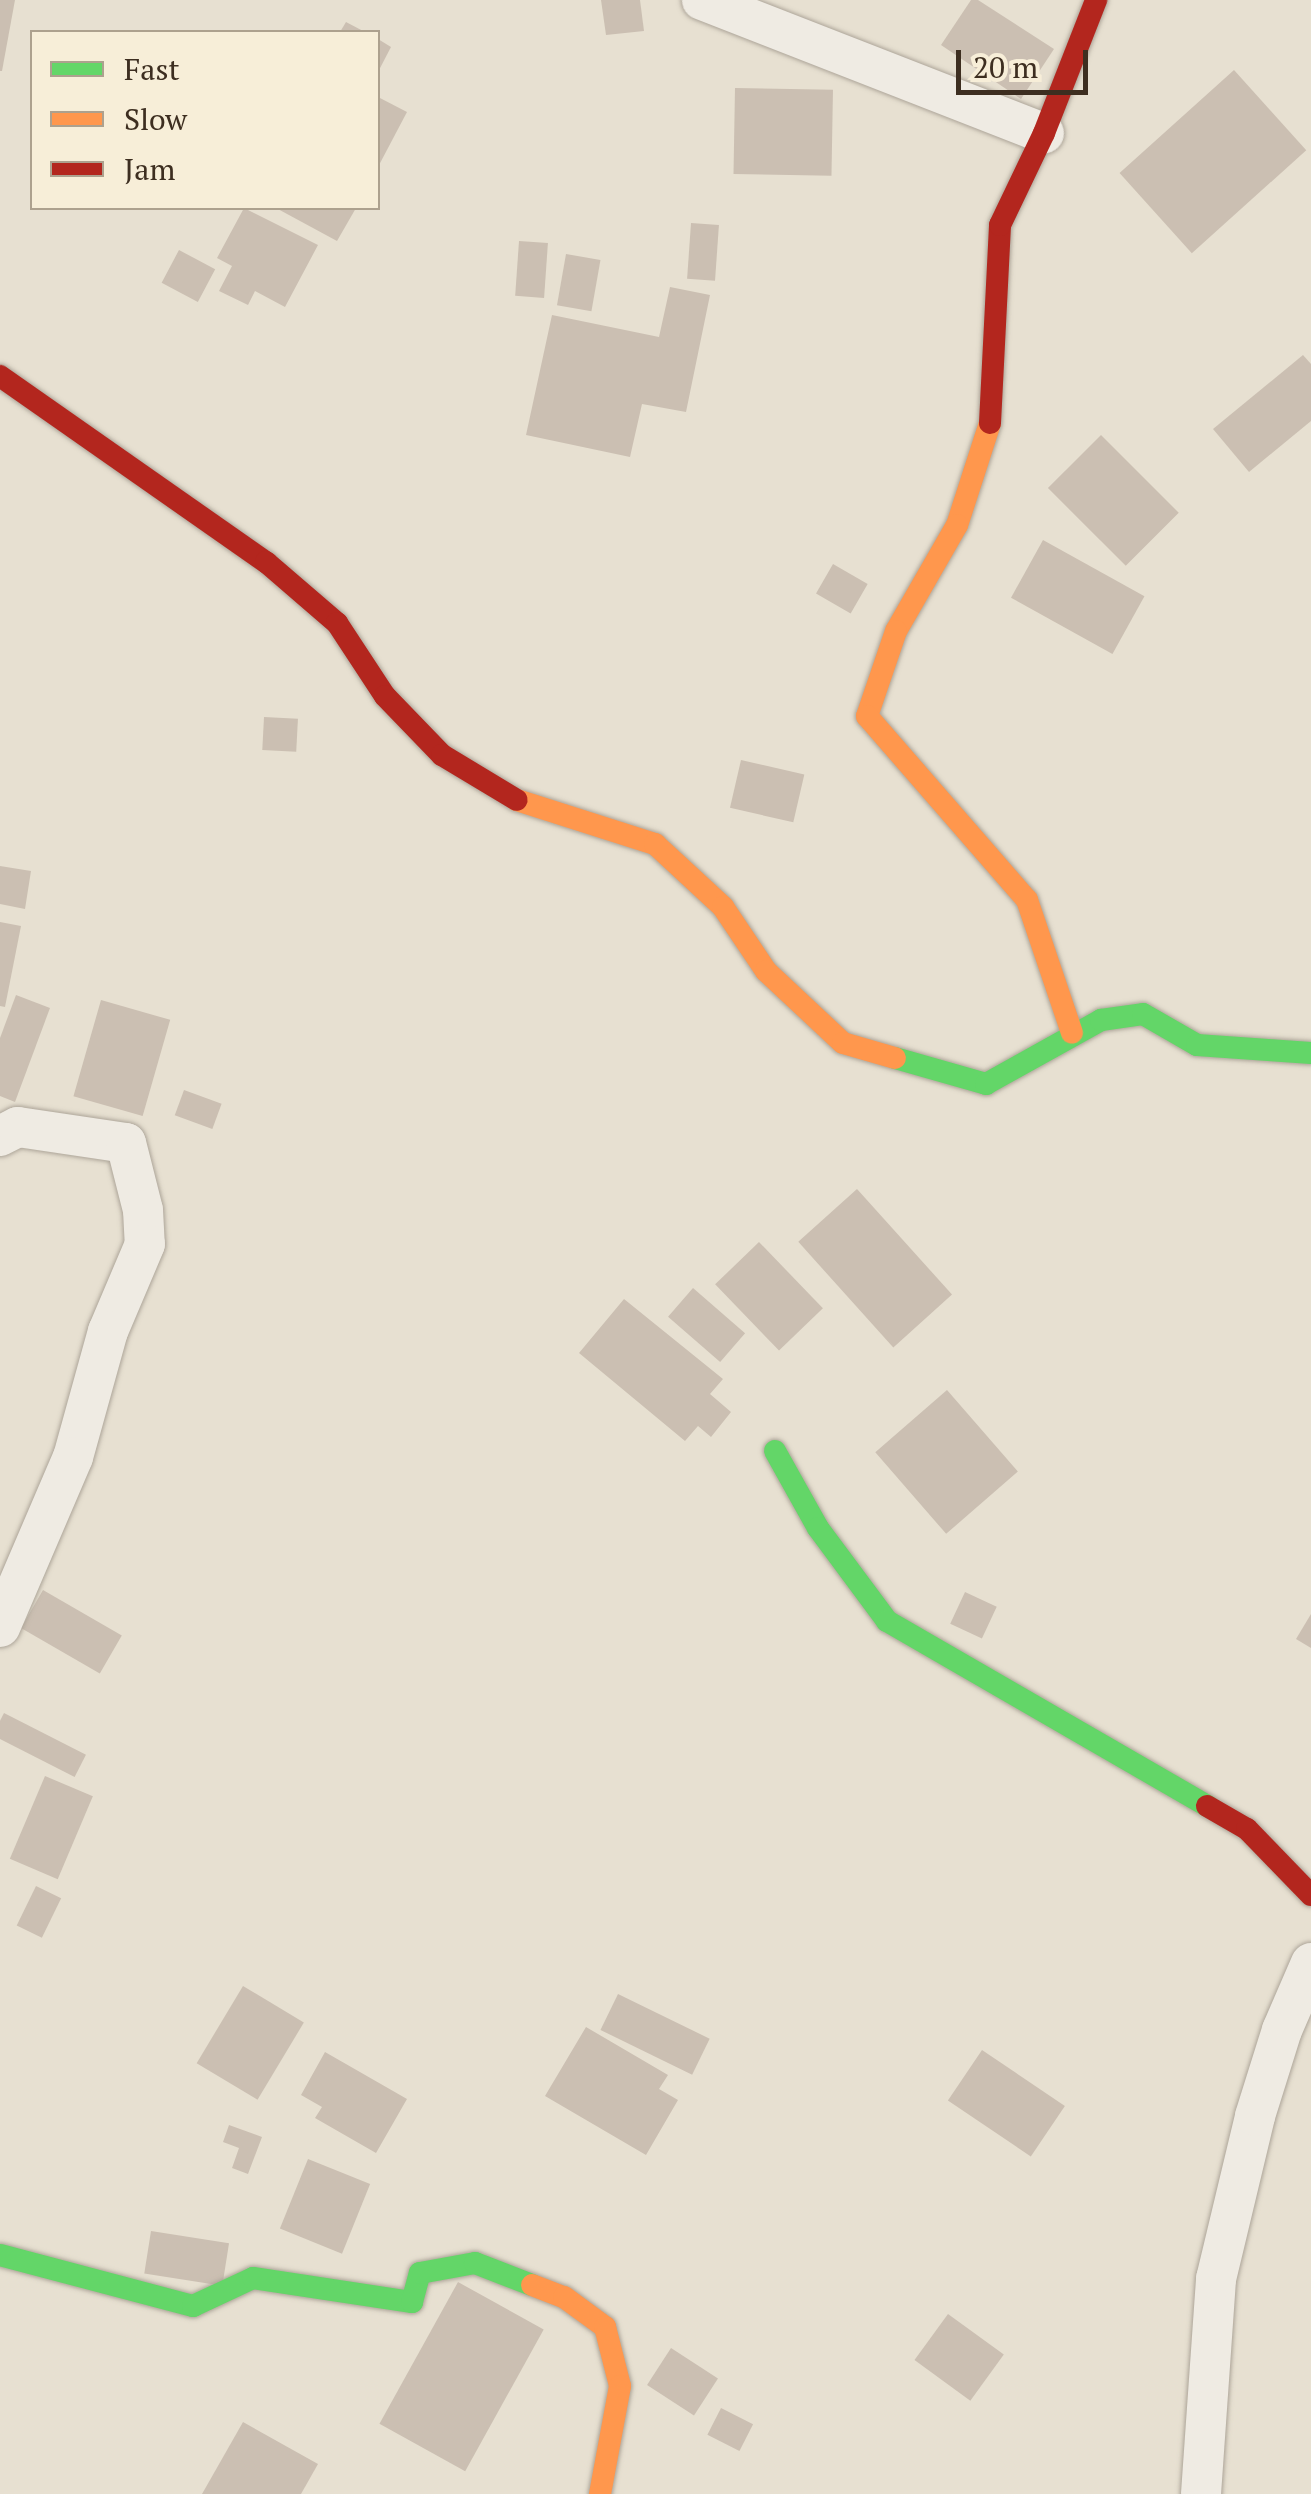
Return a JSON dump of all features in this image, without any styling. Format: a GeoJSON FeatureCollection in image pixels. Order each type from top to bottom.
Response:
{"type":"FeatureCollection","features":[{"type":"Feature","properties":{"kind":"street"},"geometry":{"type":"LineString","coordinates":[[702,0],[1044,133]]}},
{"type":"Feature","properties":{"kind":"street"},"geometry":{"type":"LineString","coordinates":[[1072,1033],[1027,900],[867,716],[896,631],[958,525],[993,414],[1000,225],[1044,133],[1096,0]]}},
{"type":"Feature","properties":{"kind":"street"},"geometry":{"type":"LineString","coordinates":[[0,376],[266,562],[337,624],[385,696],[442,755],[506,796],[655,844],[723,907],[766,971],[842,1044],[986,1084],[1072,1033],[1101,1020],[1142,1014],[1197,1045],[1311,1053]]}},
{"type":"Feature","properties":{"kind":"street"},"geometry":{"type":"LineString","coordinates":[[0,1136],[18,1128],[126,1143],[142,1210],[144,1244],[108,1331],[72,1458],[0,1628]]}},
{"type":"Feature","properties":{"kind":"street"},"geometry":{"type":"LineString","coordinates":[[775,1451],[818,1528],[887,1622],[1246,1829],[1311,1895]]}},
{"type":"Feature","properties":{"kind":"street"},"geometry":{"type":"LineString","coordinates":[[1201,2494],[1216,2280],[1255,2116],[1282,2030],[1311,1963]]}},
{"type":"Feature","properties":{"kind":"street"},"geometry":{"type":"LineString","coordinates":[[0,2255],[193,2306],[253,2278],[412,2302],[420,2272],[475,2263],[546,2290],[605,2327],[620,2386],[600,2494]]}},
{"type":"Feature","properties":{"kind":"building"},"geometry":{"type":"Polygon","coordinates":[[[0,0],[15,0],[2,71],[0,71],[0,0]]]}},
{"type":"Feature","properties":{"kind":"building"},"geometry":{"type":"Polygon","coordinates":[[[601,0],[640,0],[644,31],[606,35],[601,0]]]}},
{"type":"Feature","properties":{"kind":"building"},"geometry":{"type":"Polygon","coordinates":[[[971,0],[978,0],[1054,49],[1021,99],[941,45],[971,0]]]}},
{"type":"Feature","properties":{"kind":"building"},"geometry":{"type":"Polygon","coordinates":[[[346,22],[361,30],[341,30],[346,22]]]}},
{"type":"Feature","properties":{"kind":"building"},"geometry":{"type":"Polygon","coordinates":[[[380,40],[391,47],[380,68],[380,40]]]}},
{"type":"Feature","properties":{"kind":"building"},"geometry":{"type":"Polygon","coordinates":[[[1234,70],[1306,150],[1192,253],[1120,173],[1234,70]]]}},
{"type":"Feature","properties":{"kind":"building"},"geometry":{"type":"Polygon","coordinates":[[[735,88],[833,90],[831,176],[733,174],[735,88]]]}},
{"type":"Feature","properties":{"kind":"building"},"geometry":{"type":"Polygon","coordinates":[[[380,98],[407,112],[380,163],[380,98]]]}},
{"type":"Feature","properties":{"kind":"building"},"geometry":{"type":"Polygon","coordinates":[[[243,210],[318,245],[285,307],[255,291],[248,305],[219,291],[232,266],[217,258],[243,210]]]}},
{"type":"Feature","properties":{"kind":"building"},"geometry":{"type":"Polygon","coordinates":[[[280,210],[355,210],[337,241],[280,210]]]}},
{"type":"Feature","properties":{"kind":"building"},"geometry":{"type":"Polygon","coordinates":[[[691,223],[719,225],[715,281],[687,279],[691,223]]]}},
{"type":"Feature","properties":{"kind":"building"},"geometry":{"type":"Polygon","coordinates":[[[519,241],[548,243],[544,298],[515,296],[519,241]]]}},
{"type":"Feature","properties":{"kind":"building"},"geometry":{"type":"Polygon","coordinates":[[[179,250],[215,269],[198,302],[162,283],[179,250]]]}},
{"type":"Feature","properties":{"kind":"building"},"geometry":{"type":"Polygon","coordinates":[[[566,254],[600,260],[591,311],[557,305],[566,254]]]}},
{"type":"Feature","properties":{"kind":"building"},"geometry":{"type":"Polygon","coordinates":[[[670,287],[710,295],[686,412],[642,404],[630,457],[526,435],[552,315],[659,337],[670,287]]]}},
{"type":"Feature","properties":{"kind":"building"},"geometry":{"type":"Polygon","coordinates":[[[1303,355],[1311,364],[1311,421],[1249,472],[1213,429],[1303,355]]]}},
{"type":"Feature","properties":{"kind":"building"},"geometry":{"type":"Polygon","coordinates":[[[1101,435],[1179,513],[1126,566],[1048,488],[1101,435]]]}},
{"type":"Feature","properties":{"kind":"building"},"geometry":{"type":"Polygon","coordinates":[[[1043,540],[1144,596],[1112,654],[1011,598],[1043,540]]]}},
{"type":"Feature","properties":{"kind":"building"},"geometry":{"type":"Polygon","coordinates":[[[833,564],[868,584],[851,613],[816,593],[833,564]]]}},
{"type":"Feature","properties":{"kind":"building"},"geometry":{"type":"Polygon","coordinates":[[[264,717],[298,719],[296,752],[262,750],[264,717]]]}},
{"type":"Feature","properties":{"kind":"building"},"geometry":{"type":"Polygon","coordinates":[[[741,760],[804,775],[793,822],[730,808],[741,760]]]}},
{"type":"Feature","properties":{"kind":"building"},"geometry":{"type":"Polygon","coordinates":[[[0,866],[31,871],[25,909],[0,904],[0,866]]]}},
{"type":"Feature","properties":{"kind":"building"},"geometry":{"type":"Polygon","coordinates":[[[0,922],[21,926],[5,1007],[0,1006],[0,922]]]}},
{"type":"Feature","properties":{"kind":"building"},"geometry":{"type":"Polygon","coordinates":[[[16,995],[50,1008],[15,1102],[0,1096],[0,1038],[16,995]]]}},
{"type":"Feature","properties":{"kind":"building"},"geometry":{"type":"Polygon","coordinates":[[[101,1000],[170,1020],[143,1116],[73,1096],[101,1000]]]}},
{"type":"Feature","properties":{"kind":"building"},"geometry":{"type":"Polygon","coordinates":[[[184,1090],[222,1104],[212,1129],[175,1115],[184,1090]]]}},
{"type":"Feature","properties":{"kind":"building"},"geometry":{"type":"Polygon","coordinates":[[[857,1189],[952,1295],[893,1347],[798,1242],[857,1189]]]}},
{"type":"Feature","properties":{"kind":"building"},"geometry":{"type":"Polygon","coordinates":[[[759,1242],[823,1308],[779,1351],[715,1284],[759,1242]]]}},
{"type":"Feature","properties":{"kind":"building"},"geometry":{"type":"Polygon","coordinates":[[[693,1288],[745,1333],[720,1362],[668,1317],[693,1288]]]}},
{"type":"Feature","properties":{"kind":"building"},"geometry":{"type":"Polygon","coordinates":[[[624,1299],[723,1379],[710,1394],[731,1412],[711,1437],[698,1426],[685,1441],[579,1353],[624,1299]]]}},
{"type":"Feature","properties":{"kind":"building"},"geometry":{"type":"Polygon","coordinates":[[[947,1390],[1018,1472],[946,1534],[875,1452],[947,1390]]]}},
{"type":"Feature","properties":{"kind":"building"},"geometry":{"type":"Polygon","coordinates":[[[43,1590],[122,1636],[100,1674],[21,1628],[43,1590]]]}},
{"type":"Feature","properties":{"kind":"building"},"geometry":{"type":"Polygon","coordinates":[[[965,1592],[997,1607],[982,1639],[950,1624],[965,1592]]]}},
{"type":"Feature","properties":{"kind":"building"},"geometry":{"type":"Polygon","coordinates":[[[1311,1614],[1311,1648],[1296,1639],[1311,1614]]]}},
{"type":"Feature","properties":{"kind":"building"},"geometry":{"type":"Polygon","coordinates":[[[4,1713],[86,1755],[75,1777],[0,1739],[4,1713]]]}},
{"type":"Feature","properties":{"kind":"building"},"geometry":{"type":"Polygon","coordinates":[[[45,1776],[93,1796],[58,1879],[10,1859],[45,1776]]]}},
{"type":"Feature","properties":{"kind":"building"},"geometry":{"type":"Polygon","coordinates":[[[36,1886],[61,1898],[42,1938],[17,1926],[36,1886]]]}},
{"type":"Feature","properties":{"kind":"building"},"geometry":{"type":"Polygon","coordinates":[[[243,1986],[304,2023],[258,2100],[197,2063],[243,1986]]]}},
{"type":"Feature","properties":{"kind":"building"},"geometry":{"type":"Polygon","coordinates":[[[618,1994],[710,2039],[692,2075],[600,2030],[618,1994]]]}},
{"type":"Feature","properties":{"kind":"building"},"geometry":{"type":"Polygon","coordinates":[[[586,2027],[668,2075],[659,2089],[678,2100],[646,2155],[545,2096],[586,2027]]]}},
{"type":"Feature","properties":{"kind":"building"},"geometry":{"type":"Polygon","coordinates":[[[982,2050],[1065,2106],[1031,2156],[948,2101],[982,2050]]]}},
{"type":"Feature","properties":{"kind":"building"},"geometry":{"type":"Polygon","coordinates":[[[325,2052],[407,2099],[376,2153],[315,2118],[322,2107],[301,2095],[325,2052]]]}},
{"type":"Feature","properties":{"kind":"building"},"geometry":{"type":"Polygon","coordinates":[[[229,2125],[262,2137],[248,2174],[232,2168],[239,2148],[223,2142],[229,2125]]]}},
{"type":"Feature","properties":{"kind":"building"},"geometry":{"type":"Polygon","coordinates":[[[308,2159],[370,2184],[342,2254],[280,2229],[308,2159]]]}},
{"type":"Feature","properties":{"kind":"building"},"geometry":{"type":"Polygon","coordinates":[[[151,2231],[229,2243],[222,2286],[144,2273],[151,2231]]]}},
{"type":"Feature","properties":{"kind":"building"},"geometry":{"type":"Polygon","coordinates":[[[458,2282],[544,2330],[465,2471],[379,2424],[458,2282]]]}},
{"type":"Feature","properties":{"kind":"building"},"geometry":{"type":"Polygon","coordinates":[[[948,2314],[1004,2355],[970,2401],[914,2360],[948,2314]]]}},
{"type":"Feature","properties":{"kind":"building"},"geometry":{"type":"Polygon","coordinates":[[[671,2348],[718,2378],[694,2415],[647,2385],[671,2348]]]}},
{"type":"Feature","properties":{"kind":"building"},"geometry":{"type":"Polygon","coordinates":[[[721,2408],[753,2424],[739,2451],[707,2435],[721,2408]]]}},
{"type":"Feature","properties":{"kind":"building"},"geometry":{"type":"Polygon","coordinates":[[[243,2422],[318,2464],[301,2494],[202,2494],[243,2422]]]}},
{"type":"Feature","properties":{"kind":"traffic: fast"},"geometry":{"type":"LineString","coordinates":[[895,1058],[986,1084],[1101,1020],[1143,1014],[1197,1045],[1311,1053]]}},
{"type":"Feature","properties":{"kind":"traffic: fast"},"geometry":{"type":"LineString","coordinates":[[775,1451],[818,1528],[887,1621],[1207,1806]]}},
{"type":"Feature","properties":{"kind":"traffic: fast"},"geometry":{"type":"LineString","coordinates":[[0,2255],[193,2306],[253,2278],[412,2302],[420,2273],[475,2263],[532,2285]]}},
{"type":"Feature","properties":{"kind":"traffic: slow"},"geometry":{"type":"LineString","coordinates":[[990,423],[957,525],[896,631],[867,716],[1027,900],[1072,1033]]}},
{"type":"Feature","properties":{"kind":"traffic: slow"},"geometry":{"type":"LineString","coordinates":[[517,800],[655,844],[723,907],[766,971],[843,1043],[895,1058]]}},
{"type":"Feature","properties":{"kind":"traffic: slow"},"geometry":{"type":"LineString","coordinates":[[532,2285],[564,2297],[605,2327],[620,2386],[600,2494]]}},
{"type":"Feature","properties":{"kind":"traffic: jam"},"geometry":{"type":"LineString","coordinates":[[990,423],[1000,225],[1044,133],[1096,0]]}},
{"type":"Feature","properties":{"kind":"traffic: jam"},"geometry":{"type":"LineString","coordinates":[[0,376],[266,562],[337,623],[385,696],[442,755],[517,800]]}},
{"type":"Feature","properties":{"kind":"traffic: jam"},"geometry":{"type":"LineString","coordinates":[[1207,1806],[1247,1829],[1311,1895]]}}]}
